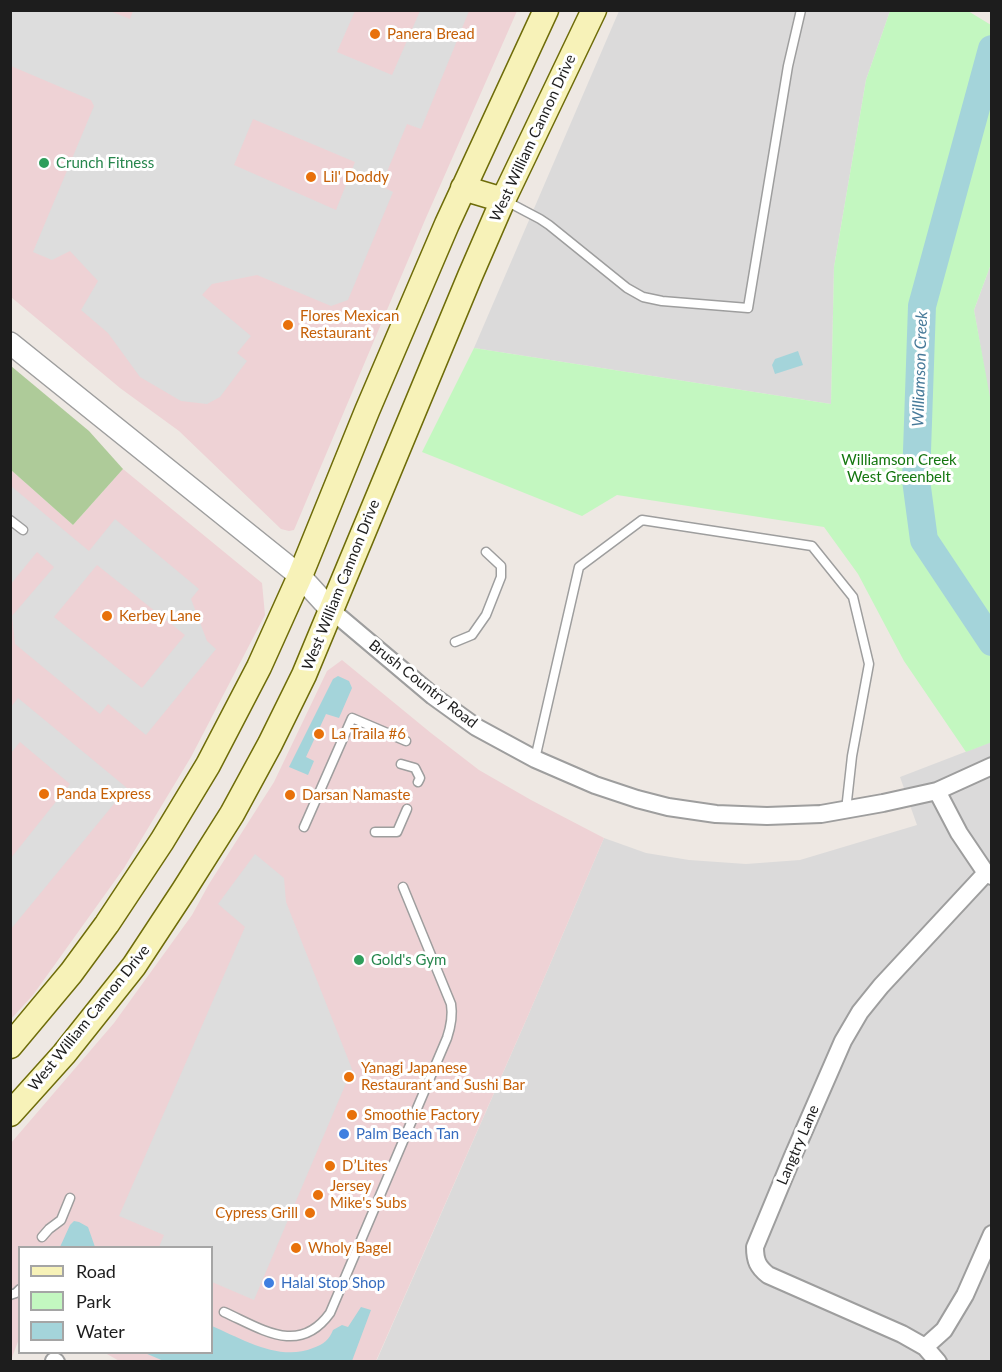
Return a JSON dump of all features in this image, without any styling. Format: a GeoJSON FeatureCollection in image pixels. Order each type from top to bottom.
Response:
{"type":"FeatureCollection","features":[{"type":"Feature","properties":{"kind":"main road"},"geometry":{"type":"LineString","coordinates":[[10,1046],[77,965],[162,841],[208,765],[259,667],[300,576],[367,411],[463,189],[546,10]]}},
{"type":"Feature","properties":{"kind":"main road","name":"West William Cannon Drive"},"geometry":{"type":"LineString","coordinates":[[10,1114],[64,1054],[134,966],[232,814],[270,744],[304,675],[503,200],[594,10]]}},
{"type":"Feature","properties":{"kind":"main road"},"geometry":{"type":"LineString","coordinates":[[463,189],[503,200]]}},
{"type":"Feature","properties":{"kind":"street","name":"Brush Country Road"},"geometry":{"type":"LineString","coordinates":[[10,343],[300,576],[331,610],[441,702],[476,727],[535,759],[595,785],[668,807],[716,814],[767,816],[821,814],[938,791],[992,766]]}},
{"type":"Feature","properties":{"kind":"street"},"geometry":{"type":"LineString","coordinates":[[938,791],[959,833],[989,875]]}},
{"type":"Feature","properties":{"kind":"street","name":"Langtry Lane"},"geometry":{"type":"LineString","coordinates":[[938,1362],[926,1347],[894,1330],[768,1275],[760,1269],[755,1259],[755,1247],[843,1041],[860,1012],[881,986],[989,875]]}},
{"type":"Feature","properties":{"kind":"street"},"geometry":{"type":"LineString","coordinates":[[926,1347],[944,1330],[965,1295],[992,1234]]}},
{"type":"Feature","properties":{"kind":"lane"},"geometry":{"type":"LineString","coordinates":[[503,200],[540,219],[627,288],[643,297],[662,301],[748,308],[788,66],[801,10]]}},
{"type":"Feature","properties":{"kind":"lane"},"geometry":{"type":"LineString","coordinates":[[10,520],[23,530]]}},
{"type":"Feature","properties":{"kind":"lane"},"geometry":{"type":"LineString","coordinates":[[535,759],[579,567],[642,520],[812,546],[852,597],[869,664],[852,756],[846,810]]}},
{"type":"Feature","properties":{"kind":"lane"},"geometry":{"type":"LineString","coordinates":[[455,642],[472,635],[486,615],[497,590],[501,577],[501,566],[486,552]]}},
{"type":"Feature","properties":{"kind":"lane"},"geometry":{"type":"LineString","coordinates":[[304,826],[352,718],[406,741]]}},
{"type":"Feature","properties":{"kind":"lane"},"geometry":{"type":"LineString","coordinates":[[401,764],[416,768],[420,778],[418,782]]}},
{"type":"Feature","properties":{"kind":"lane"},"geometry":{"type":"LineString","coordinates":[[375,832],[397,832],[407,809]]}},
{"type":"Feature","properties":{"kind":"lane"},"geometry":{"type":"LineString","coordinates":[[224,1312],[279,1336],[297,1337],[312,1332],[323,1324],[330,1313],[428,1082],[452,1024],[451,1004],[403,887]]}},
{"type":"Feature","properties":{"kind":"lane"},"geometry":{"type":"LineString","coordinates":[[42,1237],[61,1220],[70,1198]]}},
{"type":"Feature","properties":{"kind":"shaded area"},"geometry":{"type":"Polygon","coordinates":[[[10,11],[517,11],[425,220],[294,530],[281,529],[179,431],[120,388],[11,297],[10,11]]]}},
{"type":"Feature","properties":{"kind":"shaded area"},"geometry":{"type":"Polygon","coordinates":[[[11,11],[110,11],[130,19],[133,11],[355,11],[337,52],[392,75],[420,11],[469,11],[421,129],[407,124],[381,186],[393,192],[348,300],[331,306],[257,275],[212,284],[202,295],[251,336],[237,353],[247,361],[220,397],[207,404],[181,401],[140,377],[108,333],[81,310],[98,281],[70,251],[52,260],[33,252],[94,106],[91,100],[11,66],[11,11]],[[253,119],[234,165],[336,210],[355,162],[253,119]]]}},
{"type":"Feature","properties":{"kind":"shaded area"},"geometry":{"type":"Polygon","coordinates":[[[619,11],[890,11],[866,80],[834,267],[831,404],[474,348],[619,11]]]}},
{"type":"Feature","properties":{"kind":"shaded area"},"geometry":{"type":"Polygon","coordinates":[[[991,264],[991,408],[974,310],[991,264]]]}},
{"type":"Feature","properties":{"kind":"shaded area"},"geometry":{"type":"Polygon","coordinates":[[[123,469],[262,583],[265,615],[191,757],[124,868],[33,995],[11,1019],[11,470],[73,525],[123,469]]]}},
{"type":"Feature","properties":{"kind":"shaded area"},"geometry":{"type":"Polygon","coordinates":[[[11,486],[89,551],[115,519],[199,589],[191,599],[207,641],[216,649],[146,735],[108,704],[100,714],[15,644],[12,616],[54,567],[37,552],[11,584],[11,486]],[[97,565],[54,617],[142,688],[185,635],[97,565]]]}},
{"type":"Feature","properties":{"kind":"shaded area"},"geometry":{"type":"Polygon","coordinates":[[[342,660],[479,770],[604,838],[376,1361],[121,1362],[108,1354],[213,1354],[213,1246],[18,1246],[18,1342],[11,1360],[11,1143],[114,1023],[192,915],[274,782],[327,671],[342,660]]]}},
{"type":"Feature","properties":{"kind":"shaded area"},"geometry":{"type":"Polygon","coordinates":[[[18,698],[127,788],[11,929],[11,858],[70,784],[20,742],[11,753],[11,707],[18,698]]]}},
{"type":"Feature","properties":{"kind":"shaded area"},"geometry":{"type":"Polygon","coordinates":[[[991,742],[991,1361],[376,1362],[604,838],[646,853],[689,860],[746,864],[800,860],[917,825],[900,777],[991,742]]]}},
{"type":"Feature","properties":{"kind":"shaded area"},"geometry":{"type":"Polygon","coordinates":[[[255,854],[284,878],[286,902],[352,1069],[254,1300],[213,1282],[213,1246],[159,1246],[164,1235],[119,1216],[245,927],[218,904],[255,854]]]}},
{"type":"Feature","properties":{"kind":"green space","name":"Williamson Creek West Greenbelt"},"geometry":{"type":"Polygon","coordinates":[[[890,11],[968,11],[991,25],[991,264],[974,310],[992,408],[992,742],[966,752],[904,661],[858,574],[824,527],[617,495],[582,516],[422,452],[474,348],[831,404],[834,267],[866,80],[890,11]]]}},
{"type":"Feature","properties":{"kind":"green space"},"geometry":{"type":"Polygon","coordinates":[[[11,366],[89,431],[123,469],[73,525],[11,470],[11,366]]]}},
{"type":"Feature","properties":{"kind":"water"},"geometry":{"type":"Polygon","coordinates":[[[798,351],[803,365],[775,374],[772,365],[775,359],[798,351]]]}},
{"type":"Feature","properties":{"kind":"water"},"geometry":{"type":"Polygon","coordinates":[[[338,676],[349,681],[352,688],[339,718],[326,714],[306,757],[314,761],[308,775],[289,767],[333,679],[338,676]]]}},
{"type":"Feature","properties":{"kind":"water"},"geometry":{"type":"Polygon","coordinates":[[[74,1221],[88,1227],[95,1246],[60,1246],[74,1221]]]}},
{"type":"Feature","properties":{"kind":"water"},"geometry":{"type":"Polygon","coordinates":[[[361,1307],[371,1310],[352,1361],[166,1362],[147,1354],[213,1354],[213,1326],[261,1347],[288,1352],[300,1352],[313,1348],[328,1339],[333,1330],[342,1325],[348,1327],[361,1307]]]}},
{"type":"Feature","properties":{"kind":"waterway","name":"Williamson Creek"},"geometry":{"type":"LineString","coordinates":[[992,49],[922,306],[916,480],[924,540],[992,642]]}},
{"type":"Feature","properties":{"kind":"place","name":"Panera Bread"},"geometry":{"type":"Point","coordinates":[375,34]}},
{"type":"Feature","properties":{"kind":"place","name":"Crunch Fitness"},"geometry":{"type":"Point","coordinates":[44,163]}},
{"type":"Feature","properties":{"kind":"place","name":"Lil' Doddy"},"geometry":{"type":"Point","coordinates":[311,177]}},
{"type":"Feature","properties":{"kind":"place","name":"Flores Mexican Restaurant"},"geometry":{"type":"Point","coordinates":[288,325]}},
{"type":"Feature","properties":{"kind":"place","name":"Kerbey Lane"},"geometry":{"type":"Point","coordinates":[107,616]}},
{"type":"Feature","properties":{"kind":"place","name":"La Traila #6"},"geometry":{"type":"Point","coordinates":[319,734]}},
{"type":"Feature","properties":{"kind":"place","name":"Panda Express"},"geometry":{"type":"Point","coordinates":[44,794]}},
{"type":"Feature","properties":{"kind":"place","name":"Darsan Namaste"},"geometry":{"type":"Point","coordinates":[290,795]}},
{"type":"Feature","properties":{"kind":"place","name":"Gold's Gym"},"geometry":{"type":"Point","coordinates":[359,960]}},
{"type":"Feature","properties":{"kind":"place","name":"Yanagi Japanese Restaurant and Sushi Bar"},"geometry":{"type":"Point","coordinates":[349,1077]}},
{"type":"Feature","properties":{"kind":"place","name":"Smoothie Factory"},"geometry":{"type":"Point","coordinates":[352,1115]}},
{"type":"Feature","properties":{"kind":"place","name":"Palm Beach Tan"},"geometry":{"type":"Point","coordinates":[344,1134]}},
{"type":"Feature","properties":{"kind":"place","name":"D’Lites"},"geometry":{"type":"Point","coordinates":[330,1166]}},
{"type":"Feature","properties":{"kind":"place","name":"Jersey Mike's Subs"},"geometry":{"type":"Point","coordinates":[318,1195]}},
{"type":"Feature","properties":{"kind":"place","name":"Cypress Grill"},"geometry":{"type":"Point","coordinates":[310,1213]}},
{"type":"Feature","properties":{"kind":"place","name":"Wholy Bagel"},"geometry":{"type":"Point","coordinates":[296,1248]}},
{"type":"Feature","properties":{"kind":"place","name":"Halal Stop Shop"},"geometry":{"type":"Point","coordinates":[269,1283]}}]}
